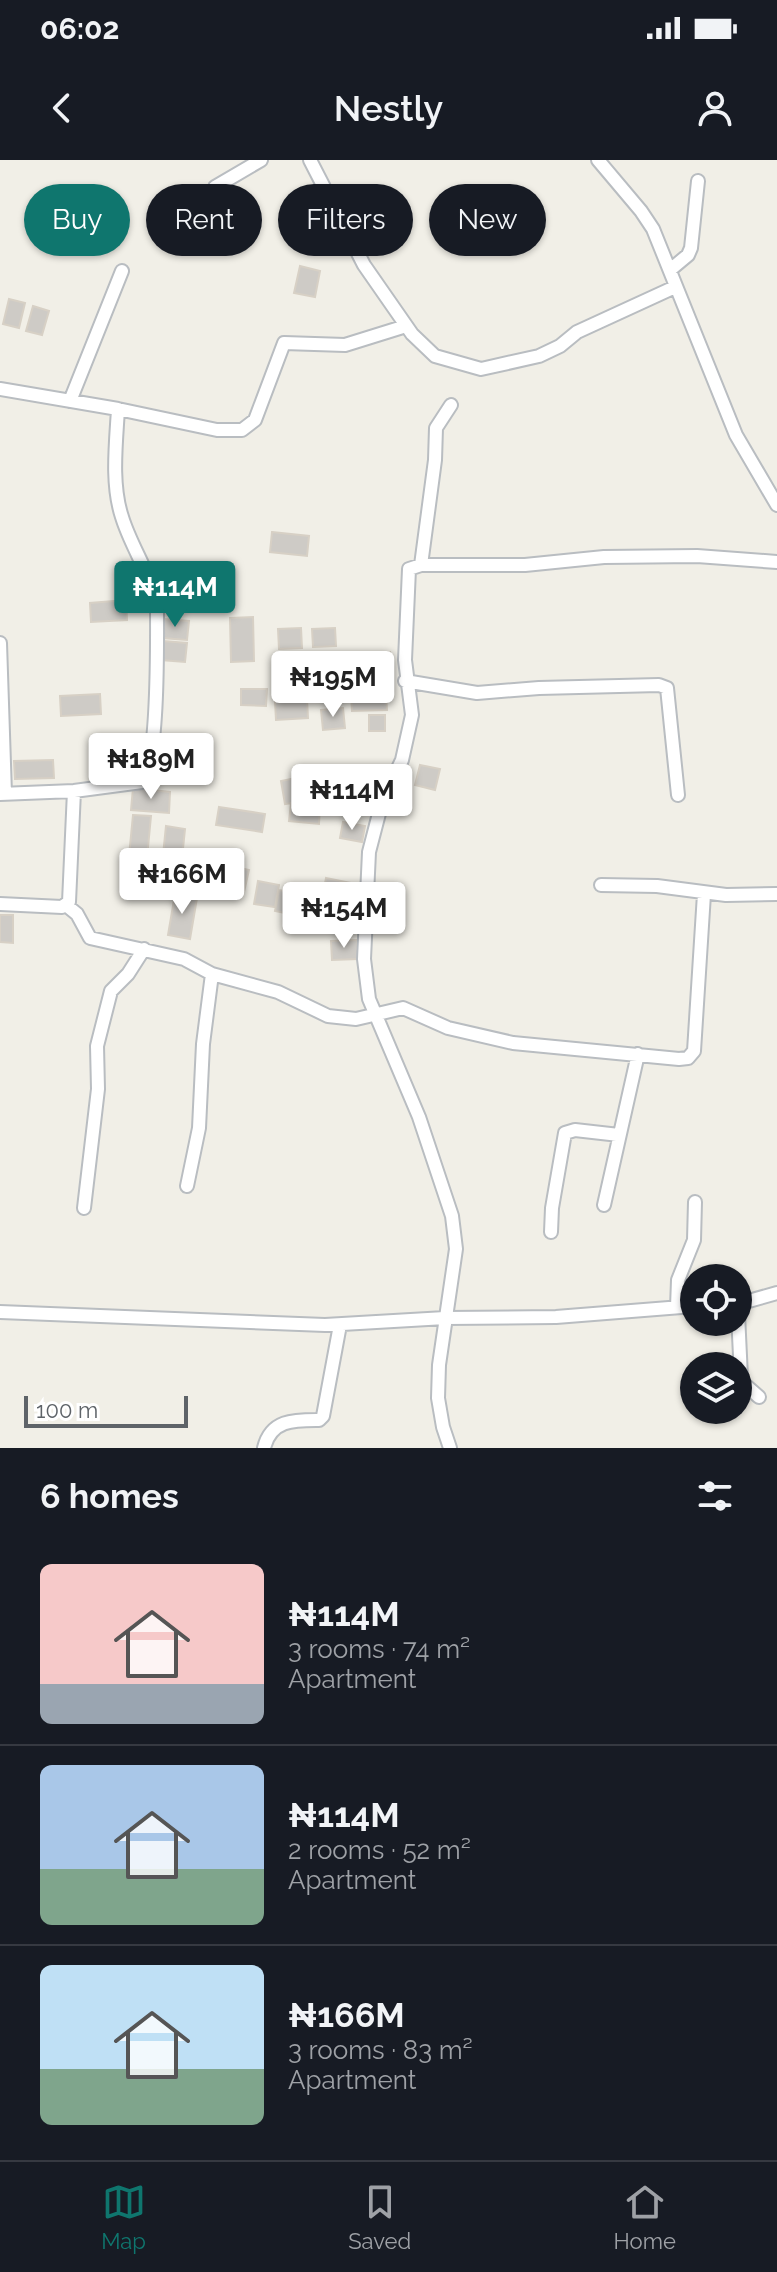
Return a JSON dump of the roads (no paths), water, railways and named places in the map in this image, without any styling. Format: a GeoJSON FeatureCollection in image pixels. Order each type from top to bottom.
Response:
{"type":"FeatureCollection","features":[{"type":"Feature","properties":{"kind":"street"},"geometry":{"type":"LineString","coordinates":[[220,184],[261,160]]}},
{"type":"Feature","properties":{"kind":"street"},"geometry":{"type":"LineString","coordinates":[[310,160],[364,265],[406,326],[435,356],[481,369],[539,356],[560,346],[577,332],[675,287]]}},
{"type":"Feature","properties":{"kind":"street"},"geometry":{"type":"LineString","coordinates":[[598,160],[653,229],[736,435],[777,505]]}},
{"type":"Feature","properties":{"kind":"street"},"geometry":{"type":"LineString","coordinates":[[670,270],[688,255],[691,248],[698,181]]}},
{"type":"Feature","properties":{"kind":"street"},"geometry":{"type":"LineString","coordinates":[[70,401],[122,271]]}},
{"type":"Feature","properties":{"kind":"street"},"geometry":{"type":"LineString","coordinates":[[0,389],[217,430],[242,430],[255,420],[284,343],[345,345],[406,326]]}},
{"type":"Feature","properties":{"kind":"street"},"geometry":{"type":"LineString","coordinates":[[421,565],[435,460],[436,428],[451,405]]}},
{"type":"Feature","properties":{"kind":"street"},"geometry":{"type":"LineString","coordinates":[[0,643],[2,794],[74,791],[142,782],[148,775],[152,745],[157,606],[154,591],[120,514],[115,464],[118,409]]}},
{"type":"Feature","properties":{"kind":"street"},"geometry":{"type":"LineString","coordinates":[[763,480],[777,474]]}},
{"type":"Feature","properties":{"kind":"street"},"geometry":{"type":"LineString","coordinates":[[450,1448],[438,1398],[445,1318],[456,1249],[452,1216],[419,1117],[365,987],[369,852],[379,813],[402,760],[412,715],[405,681],[409,569],[421,565],[525,565],[619,556],[697,556],[777,562]]}},
{"type":"Feature","properties":{"kind":"street"},"geometry":{"type":"LineString","coordinates":[[405,681],[477,693],[569,687],[659,685],[667,688],[678,795]]}},
{"type":"Feature","properties":{"kind":"street"},"geometry":{"type":"LineString","coordinates":[[66,905],[69,902],[74,791]]}},
{"type":"Feature","properties":{"kind":"street"},"geometry":{"type":"LineString","coordinates":[[601,885],[657,886],[704,894],[777,894]]}},
{"type":"Feature","properties":{"kind":"street"},"geometry":{"type":"LineString","coordinates":[[0,904],[66,905],[77,914],[90,938],[184,959],[212,974],[278,992],[328,1016],[356,1019],[403,1008],[448,1028],[513,1043],[679,1059],[688,1058],[694,1051],[704,894]]}},
{"type":"Feature","properties":{"kind":"street"},"geometry":{"type":"LineString","coordinates":[[84,1208],[98,1089],[97,1046],[111,991],[128,974],[144,949]]}},
{"type":"Feature","properties":{"kind":"street"},"geometry":{"type":"LineString","coordinates":[[187,1186],[199,1128],[203,1044],[212,974]]}},
{"type":"Feature","properties":{"kind":"street"},"geometry":{"type":"LineString","coordinates":[[604,1205],[638,1054]]}},
{"type":"Feature","properties":{"kind":"street"},"geometry":{"type":"LineString","coordinates":[[551,1232],[565,1133],[575,1130],[619,1135]]}},
{"type":"Feature","properties":{"kind":"street"},"geometry":{"type":"LineString","coordinates":[[677,1307],[681,1266],[694,1240],[695,1202]]}},
{"type":"Feature","properties":{"kind":"street"},"geometry":{"type":"LineString","coordinates":[[752,1300],[777,1293]]}},
{"type":"Feature","properties":{"kind":"street"},"geometry":{"type":"LineString","coordinates":[[0,1312],[340,1325],[445,1318],[556,1317],[680,1307]]}},
{"type":"Feature","properties":{"kind":"street"},"geometry":{"type":"LineString","coordinates":[[264,1448],[272,1431],[287,1420],[319,1420],[323,1416],[340,1325]]}},
{"type":"Feature","properties":{"kind":"street"},"geometry":{"type":"LineString","coordinates":[[739,1336],[741,1377],[743,1383],[759,1397]]}}]}
